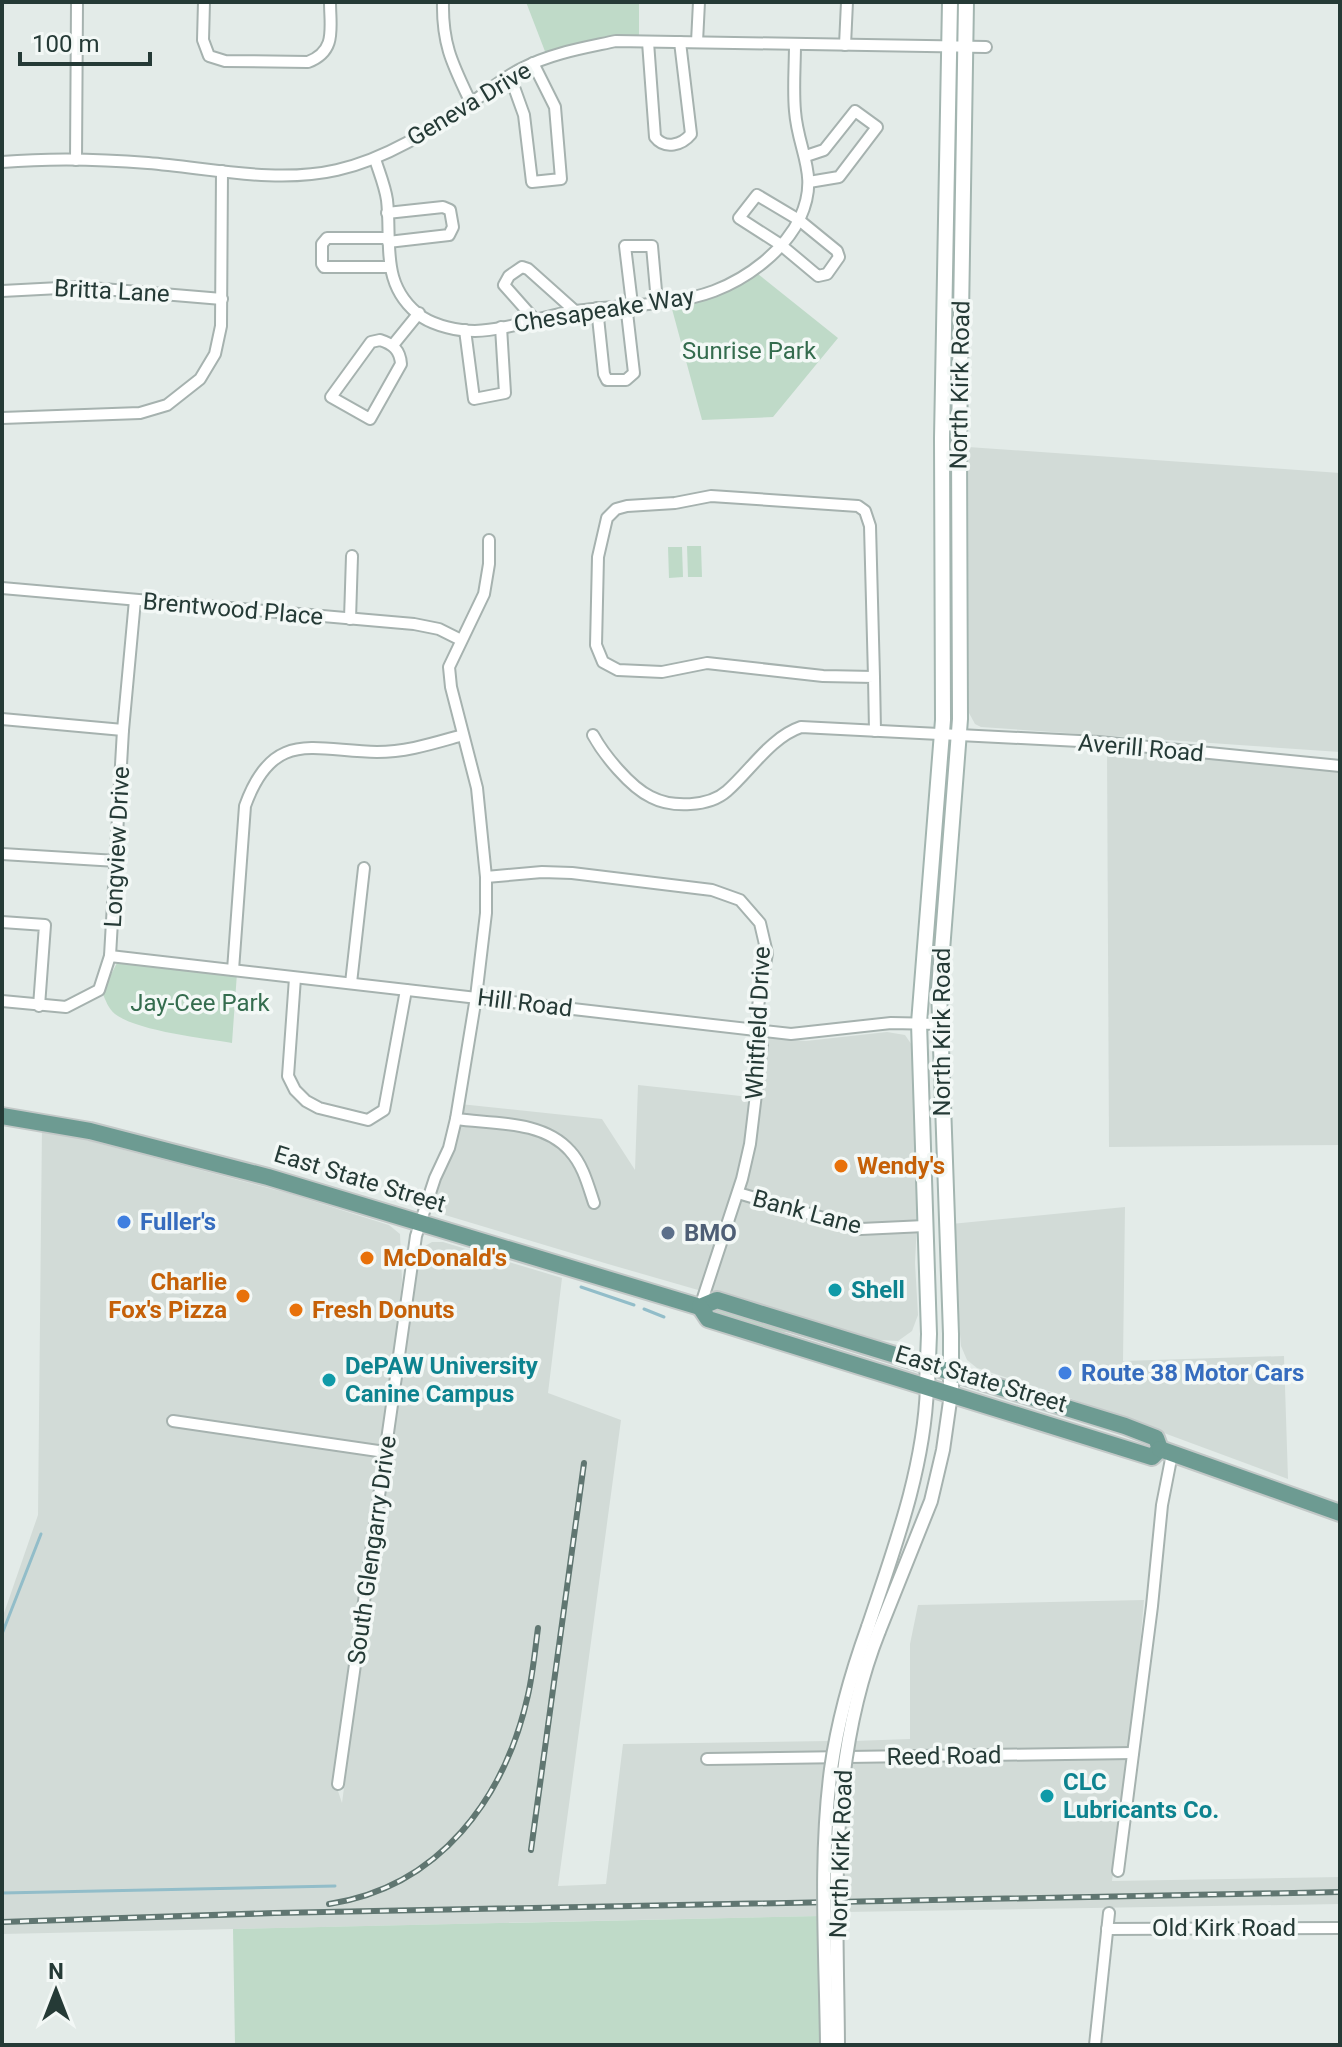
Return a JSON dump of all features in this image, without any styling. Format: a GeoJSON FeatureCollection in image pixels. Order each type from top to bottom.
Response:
{"type":"FeatureCollection","features":[{"type":"Feature","properties":{"kind":"main road","name":"North Kirk Road"},"geometry":{"type":"LineString","coordinates":[[927,1387],[919,1023],[942,735],[942,438],[950,2]]}},
{"type":"Feature","properties":{"kind":"main road","name":"North Kirk Road"},"geometry":{"type":"LineString","coordinates":[[951,1394],[939,1024],[940,957],[959,735],[959,440],[966,2]]}},
{"type":"Feature","properties":{"kind":"main road","name":"East State Street"},"geometry":{"type":"LineString","coordinates":[[2,1116],[58,1124],[215,1163],[700,1307],[717,1300],[951,1371],[1156,1438],[1166,1452],[1340,1513]]}},
{"type":"Feature","properties":{"kind":"main road","name":"East State Street"},"geometry":{"type":"LineString","coordinates":[[700,1307],[708,1319],[1152,1457],[1166,1452]]}},
{"type":"Feature","properties":{"kind":"street"},"geometry":{"type":"LineString","coordinates":[[76,160],[77,2]]}},
{"type":"Feature","properties":{"kind":"street"},"geometry":{"type":"LineString","coordinates":[[204,2],[203,40],[209,56],[225,61],[308,62],[321,57],[330,43],[330,2]]}},
{"type":"Feature","properties":{"kind":"street"},"geometry":{"type":"LineString","coordinates":[[443,2],[442,28],[449,58],[471,103]]}},
{"type":"Feature","properties":{"kind":"street"},"geometry":{"type":"LineString","coordinates":[[697,42],[699,2]]}},
{"type":"Feature","properties":{"kind":"street"},"geometry":{"type":"LineString","coordinates":[[845,45],[847,2]]}},
{"type":"Feature","properties":{"kind":"street","name":"Geneva Drive"},"geometry":{"type":"LineString","coordinates":[[2,162],[76,160],[147,163],[291,176],[335,171],[375,159],[533,63],[613,41],[986,47]]}},
{"type":"Feature","properties":{"kind":"street"},"geometry":{"type":"LineString","coordinates":[[648,42],[655,137],[667,145],[679,143],[691,134],[680,42]]}},
{"type":"Feature","properties":{"kind":"street","name":"Chesapeake Way"},"geometry":{"type":"LineString","coordinates":[[419,313],[450,329],[501,327],[575,311],[679,300],[712,292],[745,277],[781,245],[799,220],[804,207],[809,182],[794,109],[795,44]]}},
{"type":"Feature","properties":{"kind":"street"},"geometry":{"type":"LineString","coordinates":[[510,76],[524,115],[532,182],[561,179],[555,107],[533,63]]}},
{"type":"Feature","properties":{"kind":"street"},"geometry":{"type":"LineString","coordinates":[[806,156],[824,150],[855,111],[877,127],[839,177],[809,182]]}},
{"type":"Feature","properties":{"kind":"street"},"geometry":{"type":"LineString","coordinates":[[375,159],[387,199],[389,267],[403,295],[419,313],[393,345]]}},
{"type":"Feature","properties":{"kind":"street"},"geometry":{"type":"LineString","coordinates":[[2,418],[140,413],[167,405],[200,379],[215,354],[221,326],[222,171]]}},
{"type":"Feature","properties":{"kind":"street"},"geometry":{"type":"LineString","coordinates":[[757,195],[799,220],[837,251],[839,257],[827,274],[818,276],[781,245],[739,218],[757,195]]}},
{"type":"Feature","properties":{"kind":"street"},"geometry":{"type":"LineString","coordinates":[[387,213],[443,207],[450,210],[453,227],[449,235],[388,240],[327,238],[322,244],[322,264],[324,267],[389,267]]}},
{"type":"Feature","properties":{"kind":"street"},"geometry":{"type":"LineString","coordinates":[[597,308],[604,374],[607,380],[626,380],[634,373],[625,246],[652,246],[657,302]]}},
{"type":"Feature","properties":{"kind":"street"},"geometry":{"type":"LineString","coordinates":[[535,320],[504,285],[509,276],[522,267],[575,311]]}},
{"type":"Feature","properties":{"kind":"street","name":"Britta Lane"},"geometry":{"type":"LineString","coordinates":[[2,291],[79,287],[222,299]]}},
{"type":"Feature","properties":{"kind":"street"},"geometry":{"type":"LineString","coordinates":[[465,330],[474,399],[505,393],[501,327]]}},
{"type":"Feature","properties":{"kind":"street"},"geometry":{"type":"LineString","coordinates":[[380,340],[393,345],[400,355],[401,364],[370,419],[331,397],[371,342],[380,340]]}},
{"type":"Feature","properties":{"kind":"street"},"geometry":{"type":"LineString","coordinates":[[874,677],[823,676],[707,663],[650,673],[610,667],[598,654],[595,635],[598,557],[607,518],[616,509],[627,506],[675,503],[711,496],[858,506],[865,511],[870,526],[874,677],[875,731]]}},
{"type":"Feature","properties":{"kind":"street","name":"South Glengarry Drive"},"geometry":{"type":"LineString","coordinates":[[338,1784],[419,1222],[449,1148],[476,997],[486,913],[486,877],[477,788],[451,687],[449,667],[484,594],[489,540]]}},
{"type":"Feature","properties":{"kind":"street"},"geometry":{"type":"LineString","coordinates":[[350,619],[352,556]]}},
{"type":"Feature","properties":{"kind":"street","name":"Brentwood Place"},"geometry":{"type":"LineString","coordinates":[[2,588],[414,624],[439,629],[461,640]]}},
{"type":"Feature","properties":{"kind":"street","name":"Longview Drive"},"geometry":{"type":"LineString","coordinates":[[2,1001],[66,1007],[99,990],[110,956],[123,730],[135,600]]}},
{"type":"Feature","properties":{"kind":"street"},"geometry":{"type":"LineString","coordinates":[[2,719],[123,730]]}},
{"type":"Feature","properties":{"kind":"street","name":"Averill Road"},"geometry":{"type":"LineString","coordinates":[[593,735],[602,753],[648,797],[675,803],[705,802],[725,793],[793,730],[819,727],[1099,742],[1340,766]]}},
{"type":"Feature","properties":{"kind":"street"},"geometry":{"type":"LineString","coordinates":[[233,970],[245,806],[252,787],[269,763],[293,749],[322,746],[377,752],[406,750],[463,735]]}},
{"type":"Feature","properties":{"kind":"street"},"geometry":{"type":"LineString","coordinates":[[2,854],[117,861]]}},
{"type":"Feature","properties":{"kind":"street"},"geometry":{"type":"LineString","coordinates":[[351,983],[364,868]]}},
{"type":"Feature","properties":{"kind":"street","name":"Whitfield Drive"},"geometry":{"type":"LineString","coordinates":[[486,877],[572,873],[712,890],[740,900],[760,923],[767,953],[757,1012],[762,1044],[750,1144],[738,1193],[700,1307]]}},
{"type":"Feature","properties":{"kind":"street"},"geometry":{"type":"LineString","coordinates":[[2,922],[45,925],[39,1006]]}},
{"type":"Feature","properties":{"kind":"street","name":"Hill Road"},"geometry":{"type":"LineString","coordinates":[[110,956],[760,1030],[805,1033],[876,1024],[939,1024]]}},
{"type":"Feature","properties":{"kind":"street"},"geometry":{"type":"LineString","coordinates":[[295,978],[288,1076],[295,1090],[306,1101],[358,1120],[368,1120],[384,1110],[406,990]]}},
{"type":"Feature","properties":{"kind":"street"},"geometry":{"type":"LineString","coordinates":[[456,1119],[530,1128],[552,1136],[571,1151],[594,1203]]}},
{"type":"Feature","properties":{"kind":"street","name":"Bank Lane"},"geometry":{"type":"LineString","coordinates":[[738,1193],[861,1229],[925,1226]]}},
{"type":"Feature","properties":{"kind":"street","name":"North Kirk Road"},"geometry":{"type":"LineString","coordinates":[[838,2045],[839,1798],[853,1713],[915,1475],[927,1387]]}},
{"type":"Feature","properties":{"kind":"street","name":"North Kirk Road"},"geometry":{"type":"LineString","coordinates":[[827,2045],[826,1845],[829,1789],[845,1698],[931,1501],[943,1450],[951,1394]]}},
{"type":"Feature","properties":{"kind":"street"},"geometry":{"type":"LineString","coordinates":[[173,1421],[385,1452]]}},
{"type":"Feature","properties":{"kind":"street"},"geometry":{"type":"LineString","coordinates":[[1118,1871],[1166,1452]]}},
{"type":"Feature","properties":{"kind":"street","name":"Reed Road"},"geometry":{"type":"LineString","coordinates":[[707,1759],[1133,1753]]}},
{"type":"Feature","properties":{"kind":"street"},"geometry":{"type":"LineString","coordinates":[[1095,2045],[1109,1913]]}},
{"type":"Feature","properties":{"kind":"street","name":"Old Kirk Road"},"geometry":{"type":"LineString","coordinates":[[1107,1929],[1340,1928]]}},
{"type":"Feature","properties":{"kind":"shaded area"},"geometry":{"type":"Polygon","coordinates":[[[968,447],[1340,473],[1340,752],[981,727],[975,724],[969,713],[968,447]]]}},
{"type":"Feature","properties":{"kind":"shaded area"},"geometry":{"type":"Polygon","coordinates":[[[1107,750],[1340,768],[1340,1145],[1109,1147],[1107,750]]]}},
{"type":"Feature","properties":{"kind":"shaded area"},"geometry":{"type":"Polygon","coordinates":[[[887,1032],[905,1035],[914,1048],[918,1315],[912,1331],[898,1341],[879,1340],[809,1322],[608,1264],[445,1215],[436,1206],[436,1193],[452,1151],[460,1104],[602,1119],[635,1170],[638,1085],[750,1097],[755,1036],[806,1041],[887,1032]]]}},
{"type":"Feature","properties":{"kind":"shaded area"},"geometry":{"type":"Polygon","coordinates":[[[42,1126],[287,1193],[389,1225],[400,1234],[402,1280],[397,1339],[334,1779],[342,1803],[419,1256],[425,1246],[443,1242],[562,1278],[548,1393],[621,1420],[558,1886],[606,1884],[623,1744],[829,1741],[819,1831],[820,1916],[2,1934],[2,1619],[38,1515],[42,1126]]]}},
{"type":"Feature","properties":{"kind":"shaded area"},"geometry":{"type":"Polygon","coordinates":[[[1125,1207],[1123,1361],[1284,1356],[1288,1479],[1064,1396],[977,1368],[967,1360],[961,1346],[951,1224],[1125,1207]]]}},
{"type":"Feature","properties":{"kind":"shaded area"},"geometry":{"type":"Polygon","coordinates":[[[1144,1600],[1131,1748],[1112,1881],[1340,1877],[1340,1904],[845,1912],[846,1795],[854,1741],[910,1739],[910,1644],[918,1605],[1144,1600]]]}},
{"type":"Feature","properties":{"kind":"green space"},"geometry":{"type":"Polygon","coordinates":[[[526,2],[639,2],[639,38],[546,54],[526,2]]]}},
{"type":"Feature","properties":{"kind":"green space"},"geometry":{"type":"Polygon","coordinates":[[[954,141],[957,237],[953,437],[948,437],[954,141]]]}},
{"type":"Feature","properties":{"kind":"green space","name":"Sunrise Park"},"geometry":{"type":"Polygon","coordinates":[[[758,274],[838,338],[773,417],[702,420],[672,309],[717,296],[758,274]]]}},
{"type":"Feature","properties":{"kind":"green space"},"geometry":{"type":"Polygon","coordinates":[[[948,440],[953,441],[954,632],[948,539],[948,440]]]}},
{"type":"Feature","properties":{"kind":"green space"},"geometry":{"type":"Polygon","coordinates":[[[687,546],[701,546],[702,577],[688,577],[687,546]]]}},
{"type":"Feature","properties":{"kind":"green space"},"geometry":{"type":"Polygon","coordinates":[[[668,547],[682,547],[683,577],[669,578],[668,547]]]}},
{"type":"Feature","properties":{"kind":"green space","name":"Jay-Cee Park"},"geometry":{"type":"Polygon","coordinates":[[[118,961],[237,973],[232,1043],[154,1029],[115,1014],[102,992],[118,961]]]}},
{"type":"Feature","properties":{"kind":"green space"},"geometry":{"type":"Polygon","coordinates":[[[716,1306],[811,1336],[734,1321],[715,1310],[716,1306]]]}},
{"type":"Feature","properties":{"kind":"green space"},"geometry":{"type":"Polygon","coordinates":[[[820,1916],[821,2045],[235,2045],[233,1929],[820,1916]]]}},
{"type":"Feature","properties":{"kind":"waterway"},"geometry":{"type":"LineString","coordinates":[[581,1287],[634,1305]]}},
{"type":"Feature","properties":{"kind":"waterway"},"geometry":{"type":"LineString","coordinates":[[644,1309],[664,1317]]}},
{"type":"Feature","properties":{"kind":"waterway"},"geometry":{"type":"LineString","coordinates":[[2,1634],[41,1534]]}},
{"type":"Feature","properties":{"kind":"waterway"},"geometry":{"type":"LineString","coordinates":[[2,1893],[335,1886]]}},
{"type":"Feature","properties":{"kind":"railway"},"geometry":{"type":"LineString","coordinates":[[531,1850],[584,1463]]}},
{"type":"Feature","properties":{"kind":"railway"},"geometry":{"type":"LineString","coordinates":[[329,1904],[368,1894],[404,1879],[435,1858],[462,1832],[503,1769],[517,1733],[530,1687],[538,1628]]}},
{"type":"Feature","properties":{"kind":"railway"},"geometry":{"type":"LineString","coordinates":[[2,1922],[275,1913],[1340,1892]]}},
{"type":"Feature","properties":{"kind":"place","name":"Wendy's"},"geometry":{"type":"Point","coordinates":[841,1166]}},
{"type":"Feature","properties":{"kind":"place","name":"Fuller's"},"geometry":{"type":"Point","coordinates":[124,1222]}},
{"type":"Feature","properties":{"kind":"place","name":"BMO"},"geometry":{"type":"Point","coordinates":[668,1233]}},
{"type":"Feature","properties":{"kind":"place","name":"McDonald's"},"geometry":{"type":"Point","coordinates":[367,1258]}},
{"type":"Feature","properties":{"kind":"place","name":"Shell"},"geometry":{"type":"Point","coordinates":[835,1290]}},
{"type":"Feature","properties":{"kind":"place","name":"Charlie Fox's Pizza"},"geometry":{"type":"Point","coordinates":[243,1296]}},
{"type":"Feature","properties":{"kind":"place","name":"Fresh Donuts"},"geometry":{"type":"Point","coordinates":[296,1310]}},
{"type":"Feature","properties":{"kind":"place","name":"Route 38 Motor Cars"},"geometry":{"type":"Point","coordinates":[1065,1373]}},
{"type":"Feature","properties":{"kind":"place","name":"DePAW University Canine Campus"},"geometry":{"type":"Point","coordinates":[329,1380]}},
{"type":"Feature","properties":{"kind":"place","name":"CLC Lubricants Co."},"geometry":{"type":"Point","coordinates":[1047,1796]}}]}
